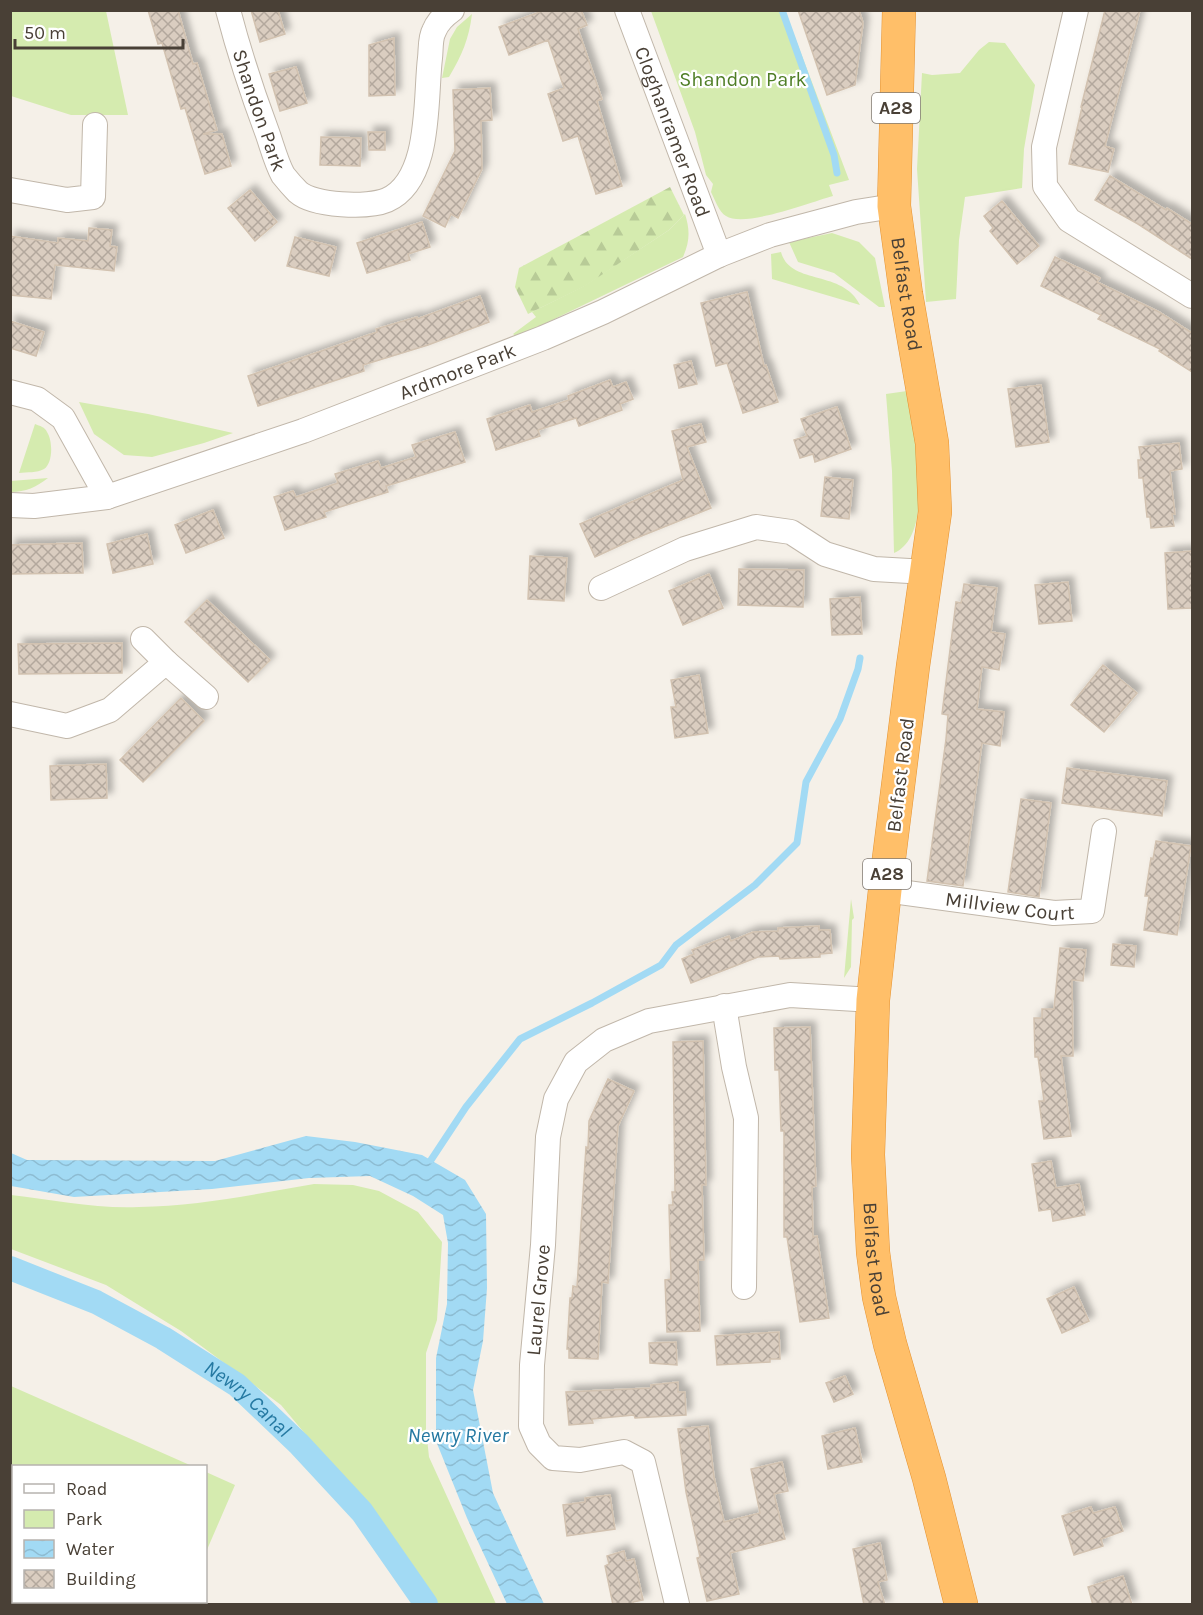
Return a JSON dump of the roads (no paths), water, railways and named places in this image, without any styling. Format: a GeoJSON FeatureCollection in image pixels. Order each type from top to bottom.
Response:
{"type":"FeatureCollection","features":[{"type":"Feature","properties":{"kind":"highway","name":"Belfast Road"},"geometry":{"type":"LineString","coordinates":[[899,10],[894,206],[906,294],[932,443],[935,512],[913,666],[873,1000],[868,1155],[873,1252],[878,1286],[890,1344],[929,1478],[961,1605]]}},
{"type":"Feature","properties":{"kind":"street","name":"Shandon Park"},"geometry":{"type":"LineString","coordinates":[[228,10],[253,95],[284,176],[300,193],[310,198],[342,204],[364,204],[387,200],[404,186],[417,166],[426,128],[427,83],[433,32],[446,14],[452,10]]}},
{"type":"Feature","properties":{"kind":"street","name":"Cloghanramer Road"},"geometry":{"type":"LineString","coordinates":[[627,10],[718,255]]}},
{"type":"Feature","properties":{"kind":"street"},"geometry":{"type":"LineString","coordinates":[[1076,10],[1044,147],[1045,186],[1069,220],[1192,296]]}},
{"type":"Feature","properties":{"kind":"street"},"geometry":{"type":"LineString","coordinates":[[10,190],[67,200],[93,197],[95,125]]}},
{"type":"Feature","properties":{"kind":"street","name":"Ardmore Park"},"geometry":{"type":"LineString","coordinates":[[10,505],[34,506],[107,497],[303,431],[603,312],[718,255],[788,229],[856,212],[894,206]]}},
{"type":"Feature","properties":{"kind":"street"},"geometry":{"type":"LineString","coordinates":[[10,392],[37,399],[63,418],[107,497]]}},
{"type":"Feature","properties":{"kind":"street"},"geometry":{"type":"LineString","coordinates":[[601,588],[685,549],[756,527],[791,532],[825,554],[874,569],[927,572]]}},
{"type":"Feature","properties":{"kind":"street"},"geometry":{"type":"LineString","coordinates":[[143,639],[206,697]]}},
{"type":"Feature","properties":{"kind":"street"},"geometry":{"type":"LineString","coordinates":[[10,714],[67,726],[110,711],[166,662]]}},
{"type":"Feature","properties":{"kind":"street","name":"Millview Court"},"geometry":{"type":"LineString","coordinates":[[885,890],[1054,913],[1092,911],[1104,831]]}},
{"type":"Feature","properties":{"kind":"street","name":"Laurel Grove"},"geometry":{"type":"LineString","coordinates":[[676,1605],[643,1462],[624,1452],[580,1460],[553,1458],[539,1444],[531,1426],[532,1365],[543,1245],[548,1137],[556,1098],[576,1062],[604,1040],[649,1021],[790,996],[873,1000]]}},
{"type":"Feature","properties":{"kind":"street"},"geometry":{"type":"LineString","coordinates":[[724,1006],[734,1067],[746,1118],[744,1287]]}},
{"type":"Feature","properties":{"kind":"water","name":"Newry River"},"geometry":{"type":"Polygon","coordinates":[[[306,1136],[355,1142],[422,1155],[465,1180],[486,1214],[487,1288],[483,1341],[473,1390],[493,1493],[544,1604],[507,1604],[467,1518],[436,1441],[436,1358],[447,1304],[448,1243],[443,1215],[413,1196],[370,1176],[309,1178],[212,1189],[74,1197],[11,1186],[11,1153],[27,1160],[215,1161],[306,1136]]]}},
{"type":"Feature","properties":{"kind":"waterway"},"geometry":{"type":"LineString","coordinates":[[782,10],[834,155],[837,173]]}},
{"type":"Feature","properties":{"kind":"waterway"},"geometry":{"type":"LineString","coordinates":[[431,1160],[466,1107],[520,1039],[661,965],[676,945],[755,885],[797,843],[806,782],[840,719],[860,658]]}},
{"type":"Feature","properties":{"kind":"waterway","name":"Newry Canal"},"geometry":{"type":"LineString","coordinates":[[10,1268],[96,1302],[163,1338],[237,1385],[299,1444],[362,1512],[426,1604]]}}]}
